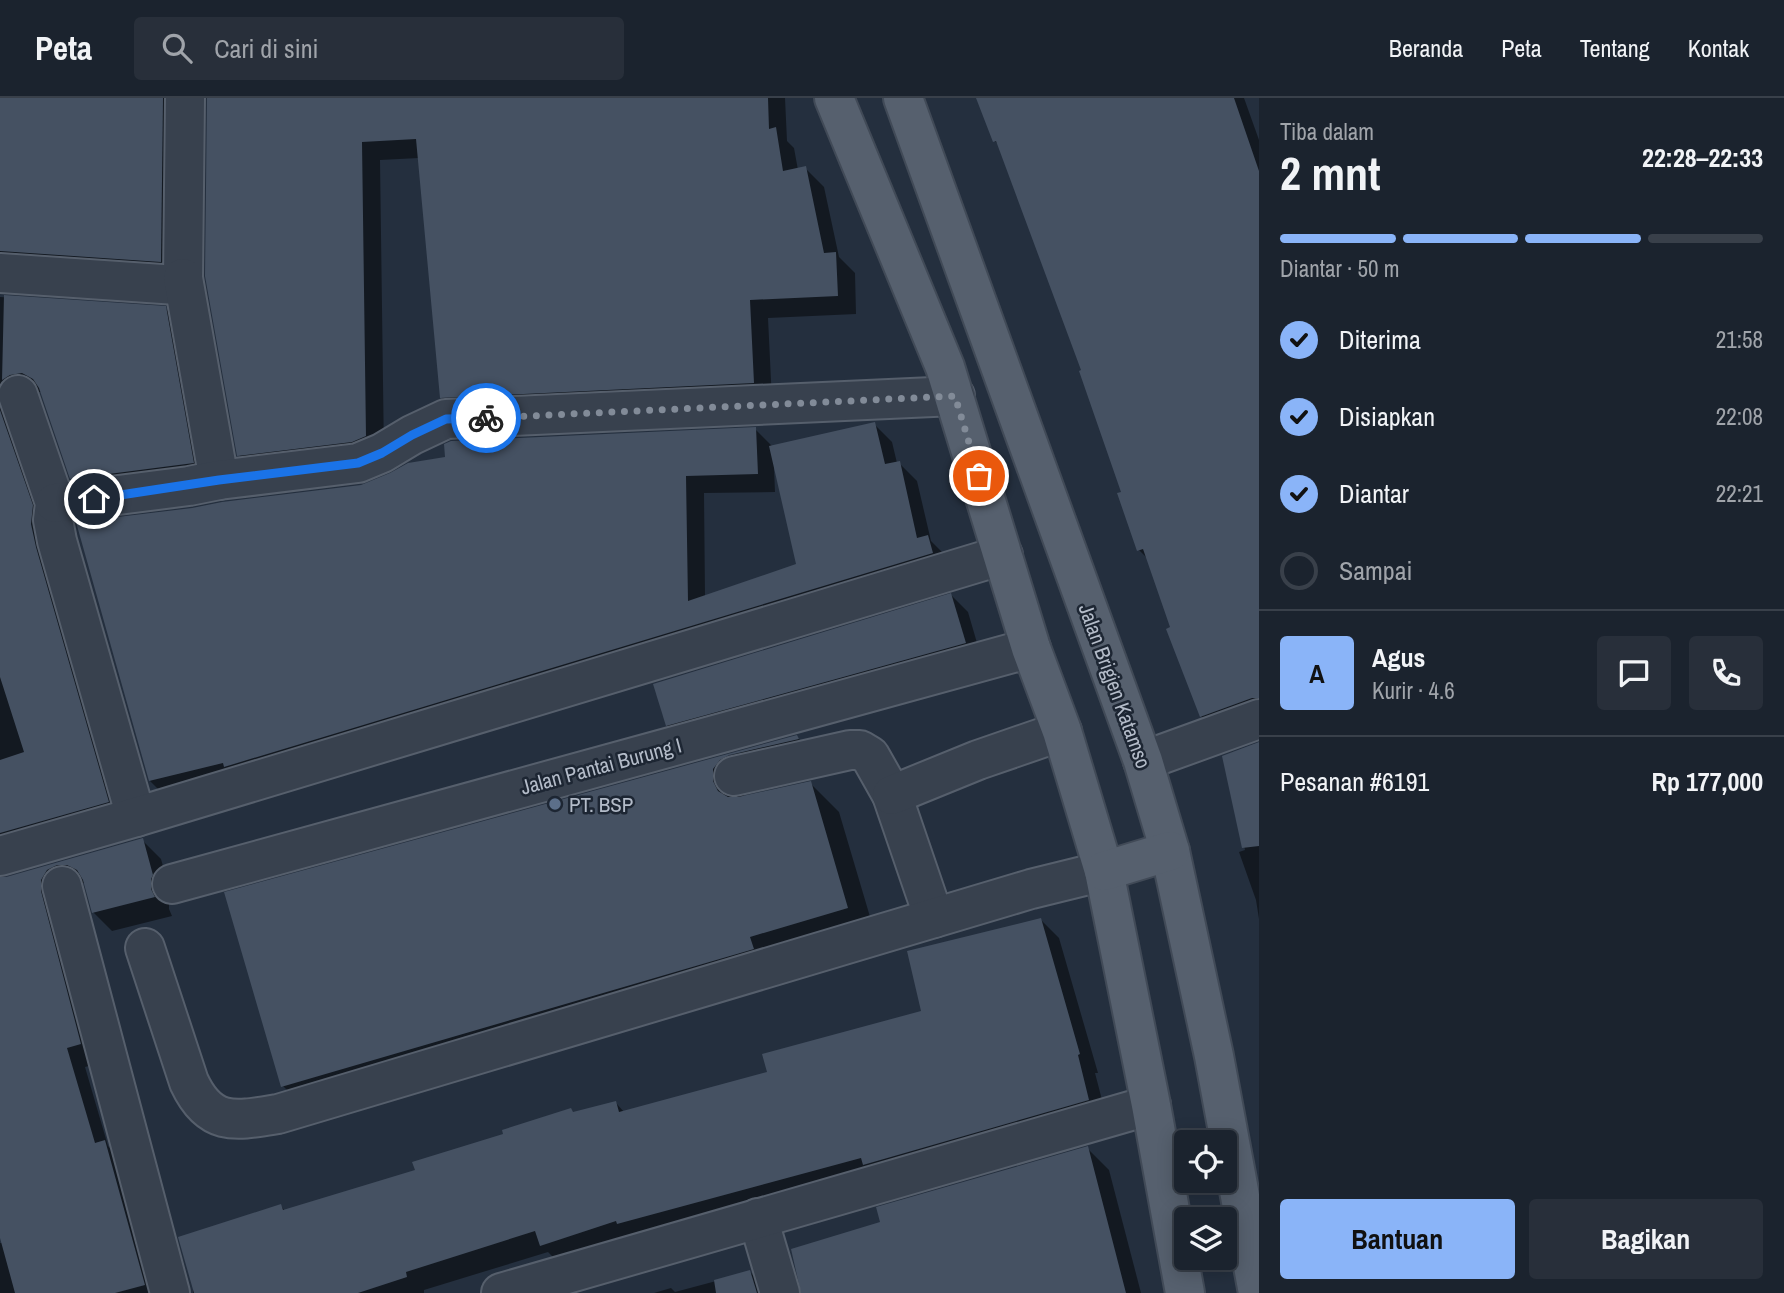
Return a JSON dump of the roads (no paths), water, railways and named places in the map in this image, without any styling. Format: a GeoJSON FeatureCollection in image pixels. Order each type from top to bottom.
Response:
{"type":"FeatureCollection","features":[{"type":"Feature","properties":{"kind":"main road"},"geometry":{"type":"LineString","coordinates":[[834,98],[945,367],[1031,648],[1062,731],[1104,871],[1185,1293]]}},
{"type":"Feature","properties":{"kind":"main road","name":"Jalan Brigjen Katamso"},"geometry":{"type":"LineString","coordinates":[[903,98],[1143,761],[1170,851],[1214,1056],[1258,1293]]}},
{"type":"Feature","properties":{"kind":"main road"},"geometry":{"type":"LineString","coordinates":[[1104,871],[1170,851]]}},
{"type":"Feature","properties":{"kind":"street"},"geometry":{"type":"LineString","coordinates":[[185,98],[183,278],[219,480]]}},
{"type":"Feature","properties":{"kind":"street"},"geometry":{"type":"LineString","coordinates":[[0,273],[177,285],[183,278]]}},
{"type":"Feature","properties":{"kind":"street"},"geometry":{"type":"LineString","coordinates":[[18,395],[55,503],[53,520],[57,541],[136,817]]}},
{"type":"Feature","properties":{"kind":"street"},"geometry":{"type":"LineString","coordinates":[[55,503],[358,463],[446,419],[955,396]]}},
{"type":"Feature","properties":{"kind":"street"},"geometry":{"type":"LineString","coordinates":[[0,856],[1003,555]]}},
{"type":"Feature","properties":{"kind":"street","name":"Jalan Pantai Burung I"},"geometry":{"type":"LineString","coordinates":[[172,884],[1031,648]]}},
{"type":"Feature","properties":{"kind":"street"},"geometry":{"type":"LineString","coordinates":[[1143,761],[1259,719]]}},
{"type":"Feature","properties":{"kind":"street"},"geometry":{"type":"LineString","coordinates":[[892,795],[978,760],[1062,731]]}},
{"type":"Feature","properties":{"kind":"street"},"geometry":{"type":"LineString","coordinates":[[734,776],[850,750],[860,750],[870,756],[892,795],[934,918]]}},
{"type":"Feature","properties":{"kind":"street"},"geometry":{"type":"LineString","coordinates":[[145,948],[197,1100],[210,1112],[228,1118],[249,1119],[278,1114],[1031,889],[1104,871]]}},
{"type":"Feature","properties":{"kind":"street"},"geometry":{"type":"LineString","coordinates":[[62,886],[170,1293]]}},
{"type":"Feature","properties":{"kind":"street"},"geometry":{"type":"LineString","coordinates":[[501,1293],[1151,1105]]}},
{"type":"Feature","properties":{"kind":"street"},"geometry":{"type":"LineString","coordinates":[[758,1218],[780,1293]]}},
{"type":"Feature","properties":{"kind":"place","name":"PT. BSP"},"geometry":{"type":"Point","coordinates":[555,804]}}]}
